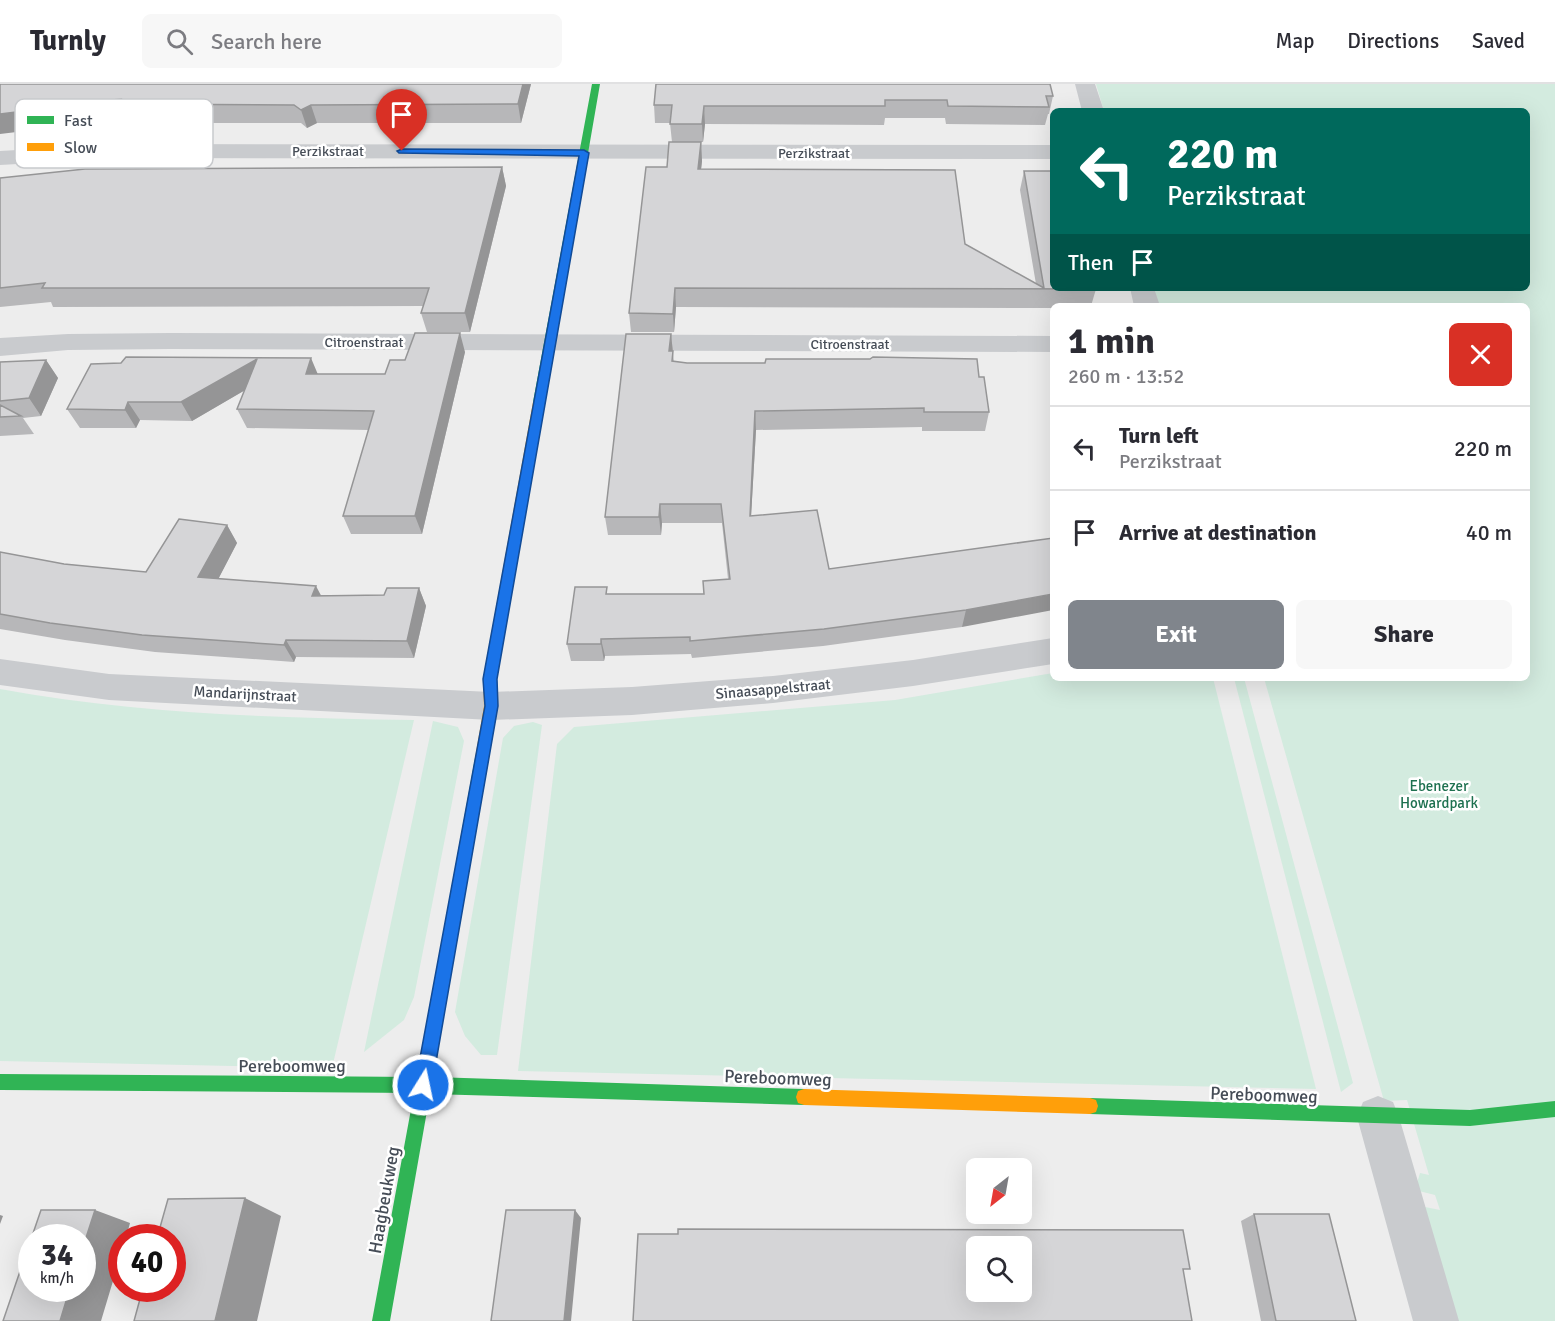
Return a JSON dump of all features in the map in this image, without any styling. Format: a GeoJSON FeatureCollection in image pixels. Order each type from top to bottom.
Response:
{"type":"FeatureCollection","features":[{"type":"Feature","properties":{"kind":"street","name":"Haagbeukweg"},"geometry":{"type":"LineString","coordinates":[[381,1321],[491,706],[490,679],[552,342],[596,84]]}},
{"type":"Feature","properties":{"kind":"street"},"geometry":{"type":"LineString","coordinates":[[1085,84],[1092,108]]}},
{"type":"Feature","properties":{"kind":"street","name":"Perzikstraat"},"geometry":{"type":"LineString","coordinates":[[213,151],[1050,152]]}},
{"type":"Feature","properties":{"kind":"street","name":"Perzikstraat"},"geometry":{"type":"LineString","coordinates":[[0,158],[15,157]]}},
{"type":"Feature","properties":{"kind":"street","name":"Citroenstraat"},"geometry":{"type":"LineString","coordinates":[[0,347],[79,342],[1050,344]]}},
{"type":"Feature","properties":{"kind":"street","name":"Sinaasappelstraat"},"geometry":{"type":"LineString","coordinates":[[491,706],[628,702],[812,686],[921,674],[1050,652]]}},
{"type":"Feature","properties":{"kind":"street","name":"Mandarijnstraat"},"geometry":{"type":"LineString","coordinates":[[0,672],[109,687],[491,706]]}},
{"type":"Feature","properties":{"kind":"street","name":"Pereboomweg"},"geometry":{"type":"LineString","coordinates":[[0,1082],[423,1085],[1378,1117],[1470,1118],[1555,1109]]}},
{"type":"Feature","properties":{"kind":"street"},"geometry":{"type":"LineString","coordinates":[[1378,1117],[1436,1321]]}},
{"type":"Feature","properties":{"kind":"green space","name":"Ebenezer Howardpark"},"geometry":{"type":"Polygon","coordinates":[[[1096,84],[1555,84],[1555,1321],[1455,1321],[1420,1206],[1440,1210],[1435,1195],[1415,1190],[1420,1173],[1429,1175],[1407,1100],[1384,1101],[1265,681],[1530,681],[1530,303],[1158,303],[1155,291],[1530,291],[1530,108],[1103,108],[1096,84]]]}},
{"type":"Feature","properties":{"kind":"green space"},"geometry":{"type":"Polygon","coordinates":[[[1050,674],[1050,681],[1214,681],[1316,1089],[518,1071],[557,744],[574,727],[895,700],[1050,674]]]}},
{"type":"Feature","properties":{"kind":"green space"},"geometry":{"type":"Polygon","coordinates":[[[1235,681],[1245,681],[1353,1083],[1341,1092],[1235,681]]]}},
{"type":"Feature","properties":{"kind":"green space"},"geometry":{"type":"Polygon","coordinates":[[[0,689],[103,704],[206,713],[414,720],[332,1068],[0,1061],[0,689]]]}},
{"type":"Feature","properties":{"kind":"green space"},"geometry":{"type":"Polygon","coordinates":[[[433,721],[458,727],[464,741],[414,997],[404,1020],[364,1052],[433,721]]]}},
{"type":"Feature","properties":{"kind":"green space"},"geometry":{"type":"Polygon","coordinates":[[[533,722],[542,725],[497,1055],[481,1055],[465,1036],[455,1012],[503,738],[514,726],[533,722]]]}},
{"type":"Feature","properties":{"kind":"building"},"geometry":{"type":"Polygon","coordinates":[[[0,84],[523,84],[518,104],[311,105],[301,110],[294,105],[213,105],[213,99],[15,99],[15,112],[0,114],[0,84]]]}},
{"type":"Feature","properties":{"kind":"building"},"geometry":{"type":"Polygon","coordinates":[[[656,84],[1050,84],[1053,96],[1046,96],[1049,107],[948,106],[947,100],[885,100],[885,106],[704,106],[702,124],[670,124],[672,105],[654,105],[656,84]]]}},
{"type":"Feature","properties":{"kind":"building"},"geometry":{"type":"Polygon","coordinates":[[[669,142],[701,142],[698,169],[955,170],[965,244],[1044,288],[1024,171],[1050,171],[1050,289],[675,288],[673,314],[629,313],[646,167],[667,167],[669,142]]]}},
{"type":"Feature","properties":{"kind":"building"},"geometry":{"type":"Polygon","coordinates":[[[502,167],[465,313],[421,313],[429,288],[42,288],[45,283],[0,288],[0,178],[85,169],[502,167]]]}},
{"type":"Feature","properties":{"kind":"building"},"geometry":{"type":"Polygon","coordinates":[[[415,333],[460,333],[415,516],[343,516],[374,411],[237,409],[257,359],[181,402],[128,402],[125,410],[67,409],[91,364],[121,363],[126,357],[311,358],[306,374],[385,374],[390,360],[405,360],[415,333]]]}},
{"type":"Feature","properties":{"kind":"building"},"geometry":{"type":"Polygon","coordinates":[[[626,334],[671,334],[669,351],[673,351],[672,361],[687,363],[765,363],[766,359],[870,359],[873,357],[977,359],[979,377],[984,377],[989,412],[924,412],[924,408],[755,411],[750,516],[817,510],[829,569],[1050,538],[1050,595],[966,610],[824,629],[690,641],[690,637],[601,639],[601,644],[567,644],[575,587],[607,587],[606,594],[704,594],[703,581],[730,579],[721,504],[660,504],[659,517],[605,517],[626,334]]]}},
{"type":"Feature","properties":{"kind":"building"},"geometry":{"type":"Polygon","coordinates":[[[46,360],[29,398],[0,401],[0,362],[46,360]]]}},
{"type":"Feature","properties":{"kind":"building"},"geometry":{"type":"Polygon","coordinates":[[[0,405],[21,416],[0,417],[0,405]]]}},
{"type":"Feature","properties":{"kind":"building"},"geometry":{"type":"Polygon","coordinates":[[[179,519],[227,525],[198,577],[316,586],[312,596],[384,595],[387,588],[419,588],[407,641],[286,640],[284,645],[142,635],[0,614],[0,552],[64,564],[146,572],[179,519]]]}},
{"type":"Feature","properties":{"kind":"building"},"geometry":{"type":"Polygon","coordinates":[[[245,1198],[215,1321],[134,1321],[139,1302],[186,1302],[186,1224],[161,1224],[168,1199],[245,1198]]]}},
{"type":"Feature","properties":{"kind":"building"},"geometry":{"type":"Polygon","coordinates":[[[41,1210],[95,1210],[90,1224],[36,1224],[41,1210]]]}},
{"type":"Feature","properties":{"kind":"building"},"geometry":{"type":"Polygon","coordinates":[[[506,1210],[575,1210],[564,1321],[491,1321],[506,1210]]]}},
{"type":"Feature","properties":{"kind":"building"},"geometry":{"type":"Polygon","coordinates":[[[1254,1214],[1329,1214],[1356,1321],[1276,1321],[1254,1214]]]}},
{"type":"Feature","properties":{"kind":"building"},"geometry":{"type":"Polygon","coordinates":[[[678,1229],[1183,1230],[1190,1269],[1183,1269],[1192,1321],[633,1321],[638,1234],[678,1234],[678,1229]]]}},
{"type":"Feature","properties":{"kind":"building"},"geometry":{"type":"Polygon","coordinates":[[[18,1277],[18,1302],[66,1302],[60,1321],[3,1321],[18,1277]]]}},
{"type":"Feature","properties":{"kind":"traffic: fast"},"geometry":{"type":"LineString","coordinates":[[539,402],[596,84]]}},
{"type":"Feature","properties":{"kind":"traffic: fast"},"geometry":{"type":"LineString","coordinates":[[381,1321],[482,758]]}},
{"type":"Feature","properties":{"kind":"traffic: fast"},"geometry":{"type":"LineString","coordinates":[[0,1082],[423,1085],[804,1097]]}},
{"type":"Feature","properties":{"kind":"traffic: fast"},"geometry":{"type":"LineString","coordinates":[[1090,1106],[1470,1118],[1555,1109]]}},
{"type":"Feature","properties":{"kind":"traffic: slow"},"geometry":{"type":"LineString","coordinates":[[482,758],[491,706],[490,679],[539,402]]}},
{"type":"Feature","properties":{"kind":"traffic: slow"},"geometry":{"type":"LineString","coordinates":[[804,1097],[1090,1106]]}},
{"type":"Feature","properties":{"kind":"route"},"geometry":{"type":"LineString","coordinates":[[402,151],[584,153],[490,679],[491,706],[423,1085]]}}]}
